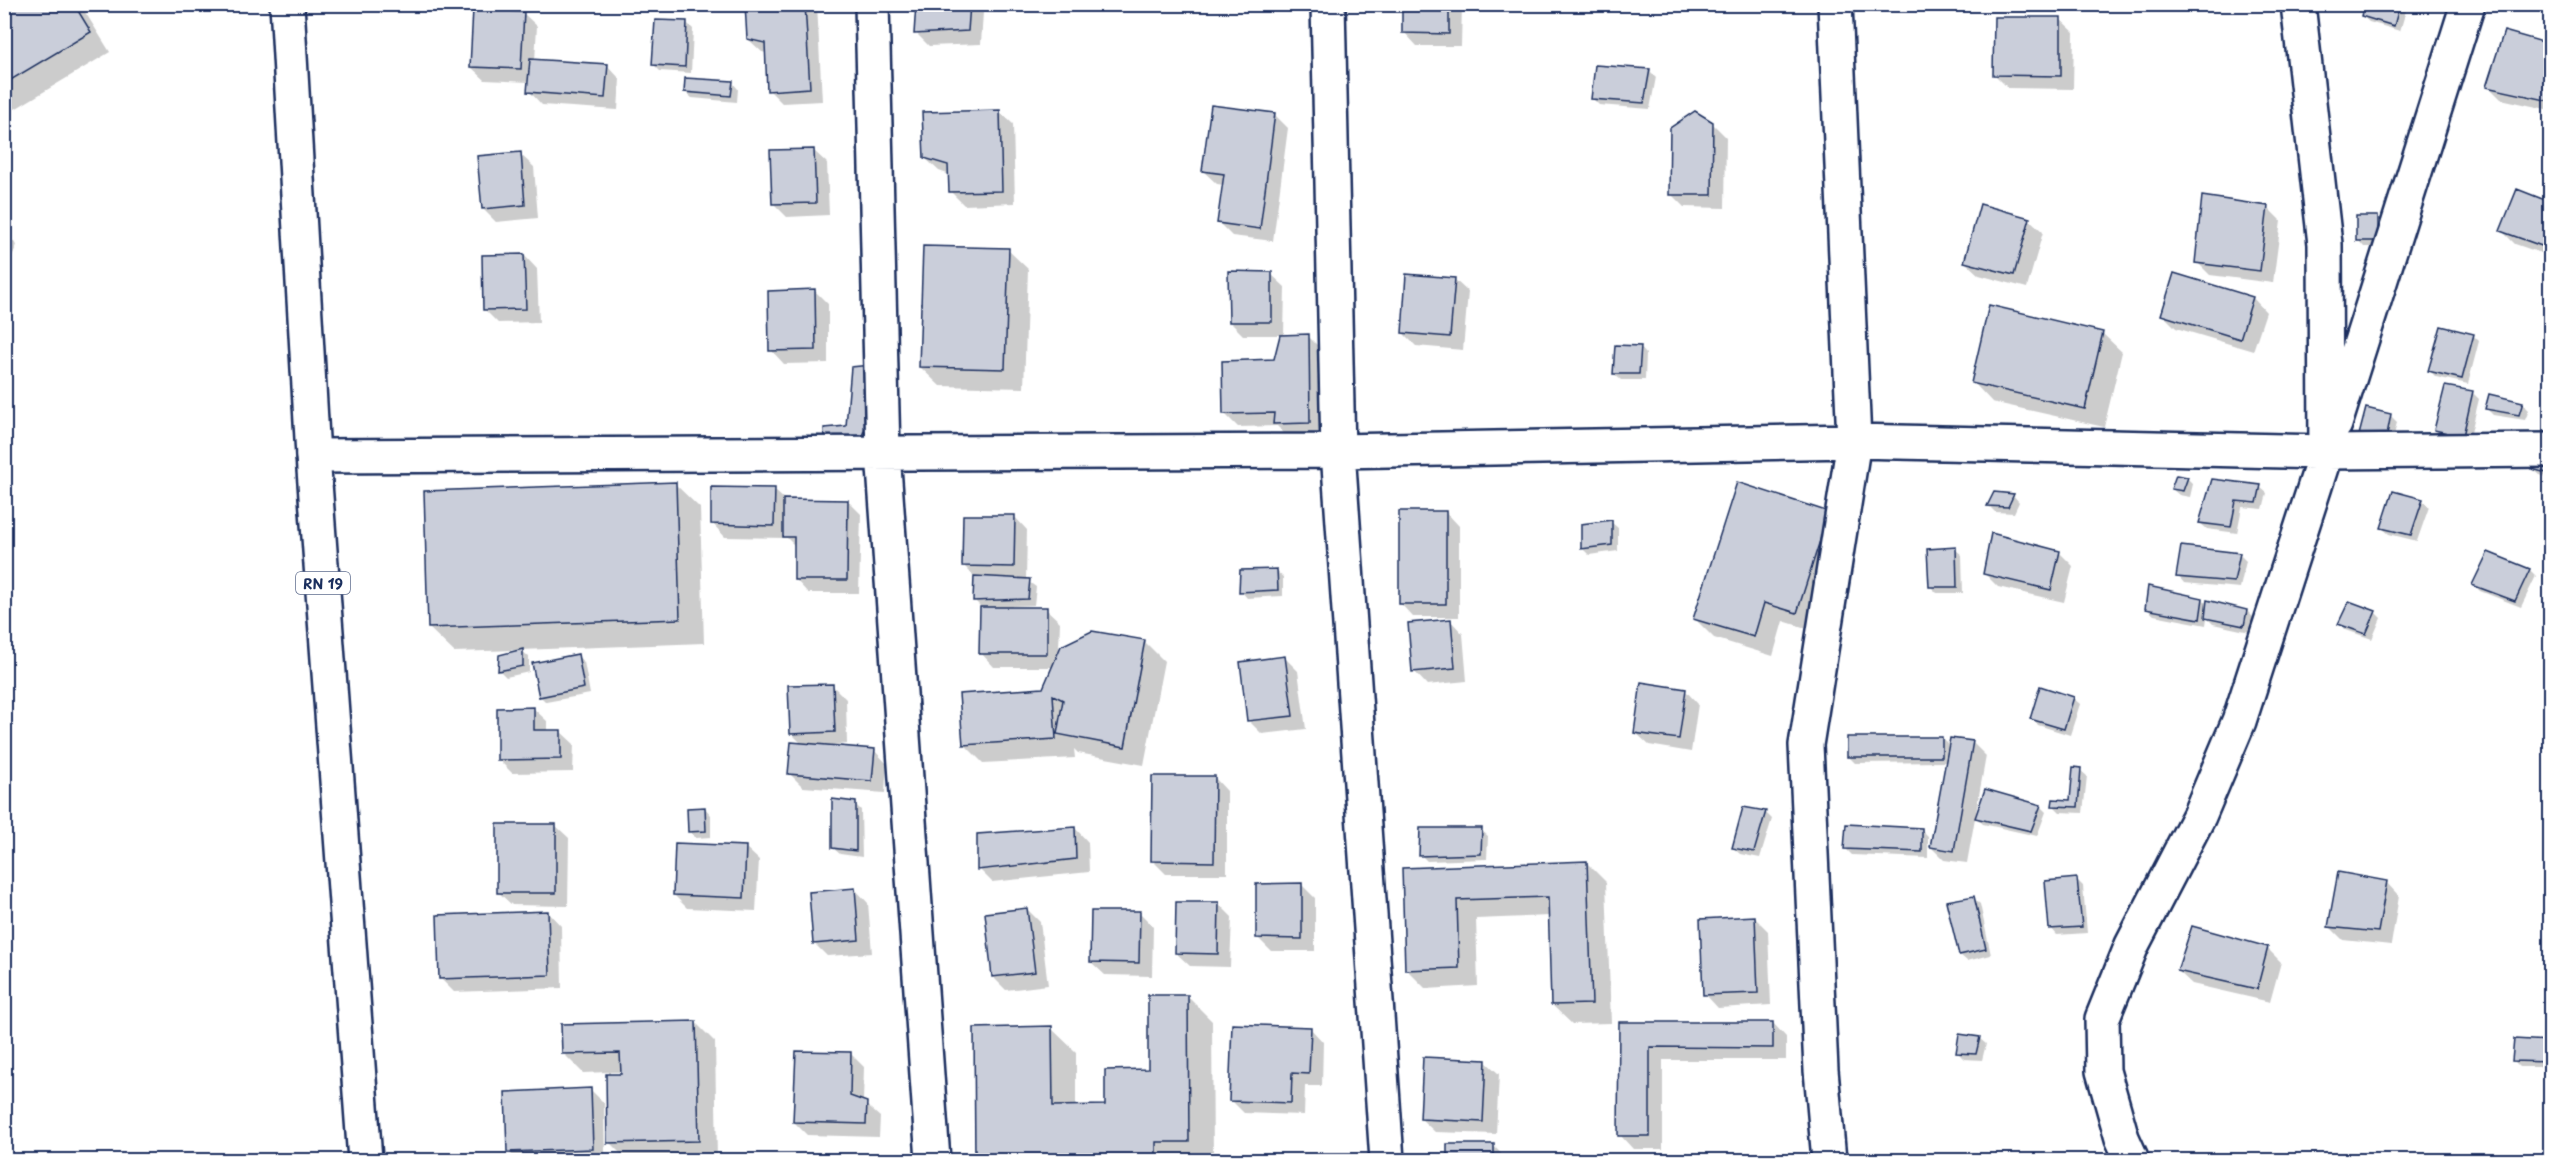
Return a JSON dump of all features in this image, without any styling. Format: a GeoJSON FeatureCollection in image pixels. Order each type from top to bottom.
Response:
{"type":"FeatureCollection","features":[{"type":"Feature","properties":{"kind":"street","name":"RN 19"},"geometry":{"type":"LineString","coordinates":[[287,4],[313,456],[365,1161]]}},
{"type":"Feature","properties":{"kind":"street"},"geometry":{"type":"LineString","coordinates":[[872,4],[883,453],[933,1161]]}},
{"type":"Feature","properties":{"kind":"street"},"geometry":{"type":"LineString","coordinates":[[1328,4],[1338,451],[1387,1161]]}},
{"type":"Feature","properties":{"kind":"street"},"geometry":{"type":"LineString","coordinates":[[1828,1161],[1821,1070],[1806,745],[1854,441],[1835,4]]}},
{"type":"Feature","properties":{"kind":"street"},"geometry":{"type":"LineString","coordinates":[[2298,4],[2325,244],[2326,452]]}},
{"type":"Feature","properties":{"kind":"street"},"geometry":{"type":"LineString","coordinates":[[2132,1161],[2122,1138],[2103,1071],[2102,1019],[2132,945],[2199,816],[2239,721],[2468,4]]}},
{"type":"Feature","properties":{"kind":"street"},"geometry":{"type":"LineString","coordinates":[[313,456],[1338,451],[1854,441],[2326,452],[2550,450]]}},
{"type":"Feature","properties":{"kind":"building"},"geometry":{"type":"Polygon","coordinates":[[[4,4],[74,4],[91,32],[4,84],[4,4]]]}},
{"type":"Feature","properties":{"kind":"building"},"geometry":{"type":"Polygon","coordinates":[[[745,4],[805,4],[810,88],[767,91],[765,43],[747,39],[745,4]]]}},
{"type":"Feature","properties":{"kind":"building"},"geometry":{"type":"Polygon","coordinates":[[[916,4],[970,4],[968,31],[914,34],[916,4]]]}},
{"type":"Feature","properties":{"kind":"building"},"geometry":{"type":"Polygon","coordinates":[[[1402,4],[1449,4],[1449,34],[1402,33],[1402,4]]]}},
{"type":"Feature","properties":{"kind":"building"},"geometry":{"type":"Polygon","coordinates":[[[2364,4],[2400,4],[2394,26],[2361,16],[2364,4]]]}},
{"type":"Feature","properties":{"kind":"building"},"geometry":{"type":"Polygon","coordinates":[[[473,9],[524,12],[521,69],[470,67],[473,9]]]}},
{"type":"Feature","properties":{"kind":"building"},"geometry":{"type":"Polygon","coordinates":[[[1994,17],[2061,17],[2061,76],[1993,75],[1994,17]]]}},
{"type":"Feature","properties":{"kind":"building"},"geometry":{"type":"Polygon","coordinates":[[[655,20],[687,21],[685,67],[652,65],[655,20]]]}},
{"type":"Feature","properties":{"kind":"building"},"geometry":{"type":"Polygon","coordinates":[[[2504,31],[2550,44],[2550,101],[2486,87],[2504,31]]]}},
{"type":"Feature","properties":{"kind":"building"},"geometry":{"type":"Polygon","coordinates":[[[530,59],[608,64],[605,98],[527,92],[530,59]]]}},
{"type":"Feature","properties":{"kind":"building"},"geometry":{"type":"Polygon","coordinates":[[[1595,65],[1650,69],[1644,103],[1591,99],[1595,65]]]}},
{"type":"Feature","properties":{"kind":"building"},"geometry":{"type":"Polygon","coordinates":[[[685,78],[733,81],[731,96],[684,92],[685,78]]]}},
{"type":"Feature","properties":{"kind":"building"},"geometry":{"type":"Polygon","coordinates":[[[1211,105],[1275,113],[1260,229],[1217,223],[1224,174],[1202,171],[1211,105]]]}},
{"type":"Feature","properties":{"kind":"building"},"geometry":{"type":"Polygon","coordinates":[[[1000,110],[1002,191],[949,192],[948,165],[924,158],[922,112],[1000,110]]]}},
{"type":"Feature","properties":{"kind":"building"},"geometry":{"type":"Polygon","coordinates":[[[1695,111],[1713,122],[1712,195],[1669,195],[1670,128],[1695,111]]]}},
{"type":"Feature","properties":{"kind":"building"},"geometry":{"type":"Polygon","coordinates":[[[814,149],[816,203],[772,204],[770,150],[814,149]]]}},
{"type":"Feature","properties":{"kind":"building"},"geometry":{"type":"Polygon","coordinates":[[[521,152],[525,205],[482,209],[477,156],[521,152]]]}},
{"type":"Feature","properties":{"kind":"building"},"geometry":{"type":"Polygon","coordinates":[[[2517,189],[2550,202],[2550,249],[2500,231],[2517,189]]]}},
{"type":"Feature","properties":{"kind":"building"},"geometry":{"type":"Polygon","coordinates":[[[2202,196],[2268,206],[2260,271],[2195,263],[2202,196]]]}},
{"type":"Feature","properties":{"kind":"building"},"geometry":{"type":"Polygon","coordinates":[[[1980,204],[2030,218],[2014,275],[1964,262],[1980,204]]]}},
{"type":"Feature","properties":{"kind":"building"},"geometry":{"type":"Polygon","coordinates":[[[2356,216],[2378,216],[2378,241],[2356,241],[2356,216]]]}},
{"type":"Feature","properties":{"kind":"building"},"geometry":{"type":"Polygon","coordinates":[[[923,246],[1009,248],[1005,369],[919,367],[923,246]]]}},
{"type":"Feature","properties":{"kind":"building"},"geometry":{"type":"Polygon","coordinates":[[[524,254],[526,309],[483,310],[482,255],[524,254]]]}},
{"type":"Feature","properties":{"kind":"building"},"geometry":{"type":"Polygon","coordinates":[[[1228,271],[1272,272],[1272,322],[1229,322],[1228,271]]]}},
{"type":"Feature","properties":{"kind":"building"},"geometry":{"type":"Polygon","coordinates":[[[2174,273],[2253,297],[2240,339],[2161,315],[2174,273]]]}},
{"type":"Feature","properties":{"kind":"building"},"geometry":{"type":"Polygon","coordinates":[[[1406,274],[1455,278],[1450,337],[1402,333],[1406,274]]]}},
{"type":"Feature","properties":{"kind":"building"},"geometry":{"type":"Polygon","coordinates":[[[815,289],[816,350],[769,351],[768,291],[815,289]]]}},
{"type":"Feature","properties":{"kind":"building"},"geometry":{"type":"Polygon","coordinates":[[[1989,305],[2103,332],[2085,409],[1971,383],[1989,305]]]}},
{"type":"Feature","properties":{"kind":"building"},"geometry":{"type":"Polygon","coordinates":[[[2441,326],[2474,334],[2462,379],[2428,371],[2441,326]]]}},
{"type":"Feature","properties":{"kind":"building"},"geometry":{"type":"Polygon","coordinates":[[[1309,334],[1310,423],[1273,424],[1274,413],[1223,414],[1222,361],[1274,359],[1280,335],[1309,334]]]}},
{"type":"Feature","properties":{"kind":"building"},"geometry":{"type":"Polygon","coordinates":[[[1615,345],[1641,346],[1639,374],[1613,374],[1615,345]]]}},
{"type":"Feature","properties":{"kind":"building"},"geometry":{"type":"Polygon","coordinates":[[[870,365],[870,413],[860,442],[825,444],[824,428],[846,426],[851,367],[870,365]]]}},
{"type":"Feature","properties":{"kind":"building"},"geometry":{"type":"Polygon","coordinates":[[[2445,386],[2473,391],[2463,436],[2434,430],[2445,386]]]}},
{"type":"Feature","properties":{"kind":"building"},"geometry":{"type":"Polygon","coordinates":[[[2489,394],[2523,402],[2519,415],[2485,409],[2489,394]]]}},
{"type":"Feature","properties":{"kind":"building"},"geometry":{"type":"Polygon","coordinates":[[[2366,408],[2391,414],[2386,440],[2359,435],[2366,408]]]}},
{"type":"Feature","properties":{"kind":"building"},"geometry":{"type":"Polygon","coordinates":[[[2543,436],[2550,437],[2550,474],[2532,469],[2543,436]]]}},
{"type":"Feature","properties":{"kind":"building"},"geometry":{"type":"Polygon","coordinates":[[[2176,475],[2188,477],[2183,491],[2171,489],[2176,475]]]}},
{"type":"Feature","properties":{"kind":"building"},"geometry":{"type":"Polygon","coordinates":[[[2212,479],[2261,485],[2257,503],[2236,501],[2231,527],[2199,523],[2212,479]]]}},
{"type":"Feature","properties":{"kind":"building"},"geometry":{"type":"Polygon","coordinates":[[[676,482],[680,619],[428,628],[424,491],[676,482]]]}},
{"type":"Feature","properties":{"kind":"building"},"geometry":{"type":"Polygon","coordinates":[[[1737,482],[1829,512],[1797,613],[1764,603],[1754,637],[1693,619],[1737,482]]]}},
{"type":"Feature","properties":{"kind":"building"},"geometry":{"type":"Polygon","coordinates":[[[711,487],[775,488],[774,526],[711,524],[711,487]]]}},
{"type":"Feature","properties":{"kind":"building"},"geometry":{"type":"Polygon","coordinates":[[[2393,491],[2423,499],[2411,535],[2381,528],[2393,491]]]}},
{"type":"Feature","properties":{"kind":"building"},"geometry":{"type":"Polygon","coordinates":[[[1994,492],[2014,494],[2008,507],[1987,506],[1994,492]]]}},
{"type":"Feature","properties":{"kind":"building"},"geometry":{"type":"Polygon","coordinates":[[[783,499],[848,500],[847,580],[794,580],[794,537],[783,537],[783,499]]]}},
{"type":"Feature","properties":{"kind":"building"},"geometry":{"type":"Polygon","coordinates":[[[1399,511],[1446,511],[1446,604],[1399,604],[1399,511]]]}},
{"type":"Feature","properties":{"kind":"building"},"geometry":{"type":"Polygon","coordinates":[[[963,515],[1015,515],[1014,567],[962,566],[963,515]]]}},
{"type":"Feature","properties":{"kind":"building"},"geometry":{"type":"Polygon","coordinates":[[[1612,520],[1612,545],[1581,549],[1581,524],[1612,520]]]}},
{"type":"Feature","properties":{"kind":"building"},"geometry":{"type":"Polygon","coordinates":[[[1991,533],[2060,551],[2051,590],[1983,574],[1991,533]]]}},
{"type":"Feature","properties":{"kind":"building"},"geometry":{"type":"Polygon","coordinates":[[[2181,546],[2240,553],[2234,582],[2176,577],[2181,546]]]}},
{"type":"Feature","properties":{"kind":"building"},"geometry":{"type":"Polygon","coordinates":[[[1956,547],[1957,587],[1929,587],[1927,549],[1956,547]]]}},
{"type":"Feature","properties":{"kind":"building"},"geometry":{"type":"Polygon","coordinates":[[[2488,552],[2530,569],[2515,601],[2472,585],[2488,552]]]}},
{"type":"Feature","properties":{"kind":"building"},"geometry":{"type":"Polygon","coordinates":[[[1277,569],[1278,590],[1239,592],[1240,570],[1277,569]]]}},
{"type":"Feature","properties":{"kind":"building"},"geometry":{"type":"Polygon","coordinates":[[[974,576],[1030,579],[1028,599],[973,601],[974,576]]]}},
{"type":"Feature","properties":{"kind":"building"},"geometry":{"type":"Polygon","coordinates":[[[2148,586],[2203,598],[2200,619],[2145,609],[2148,586]]]}},
{"type":"Feature","properties":{"kind":"building"},"geometry":{"type":"Polygon","coordinates":[[[2207,600],[2247,610],[2244,626],[2205,618],[2207,600]]]}},
{"type":"Feature","properties":{"kind":"building"},"geometry":{"type":"Polygon","coordinates":[[[2349,601],[2376,611],[2366,634],[2338,624],[2349,601]]]}},
{"type":"Feature","properties":{"kind":"building"},"geometry":{"type":"Polygon","coordinates":[[[980,607],[1047,607],[1047,654],[979,654],[980,607]]]}},
{"type":"Feature","properties":{"kind":"building"},"geometry":{"type":"Polygon","coordinates":[[[1451,619],[1455,668],[1412,672],[1408,623],[1451,619]]]}},
{"type":"Feature","properties":{"kind":"building"},"geometry":{"type":"Polygon","coordinates":[[[1092,631],[1145,640],[1125,747],[1057,734],[1063,700],[1053,695],[1056,739],[963,745],[959,694],[1043,688],[1061,646],[1092,631]]]}},
{"type":"Feature","properties":{"kind":"building"},"geometry":{"type":"Polygon","coordinates":[[[523,649],[523,666],[498,671],[499,655],[523,649]]]}},
{"type":"Feature","properties":{"kind":"building"},"geometry":{"type":"Polygon","coordinates":[[[578,654],[584,688],[539,697],[532,663],[578,654]]]}},
{"type":"Feature","properties":{"kind":"building"},"geometry":{"type":"Polygon","coordinates":[[[1285,656],[1293,716],[1247,721],[1240,662],[1285,656]]]}},
{"type":"Feature","properties":{"kind":"building"},"geometry":{"type":"Polygon","coordinates":[[[1641,682],[1686,689],[1679,739],[1634,733],[1641,682]]]}},
{"type":"Feature","properties":{"kind":"building"},"geometry":{"type":"Polygon","coordinates":[[[833,684],[835,732],[790,734],[788,685],[833,684]]]}},
{"type":"Feature","properties":{"kind":"building"},"geometry":{"type":"Polygon","coordinates":[[[2040,686],[2074,697],[2064,729],[2030,719],[2040,686]]]}},
{"type":"Feature","properties":{"kind":"building"},"geometry":{"type":"Polygon","coordinates":[[[534,707],[534,730],[561,730],[561,759],[497,760],[497,708],[534,707]]]}},
{"type":"Feature","properties":{"kind":"building"},"geometry":{"type":"Polygon","coordinates":[[[1847,737],[1942,737],[1942,757],[1847,757],[1847,737]]]}},
{"type":"Feature","properties":{"kind":"building"},"geometry":{"type":"Polygon","coordinates":[[[1950,738],[1973,741],[1954,851],[1930,847],[1950,738]]]}},
{"type":"Feature","properties":{"kind":"building"},"geometry":{"type":"Polygon","coordinates":[[[791,742],[875,749],[872,781],[788,774],[791,742]]]}},
{"type":"Feature","properties":{"kind":"building"},"geometry":{"type":"Polygon","coordinates":[[[2073,767],[2081,768],[2078,807],[2052,806],[2053,799],[2070,800],[2073,767]]]}},
{"type":"Feature","properties":{"kind":"building"},"geometry":{"type":"Polygon","coordinates":[[[1152,776],[1215,776],[1214,862],[1151,861],[1152,776]]]}},
{"type":"Feature","properties":{"kind":"building"},"geometry":{"type":"Polygon","coordinates":[[[1985,789],[2041,805],[2031,831],[1975,818],[1985,789]]]}},
{"type":"Feature","properties":{"kind":"building"},"geometry":{"type":"Polygon","coordinates":[[[832,799],[856,802],[856,851],[832,848],[832,799]]]}},
{"type":"Feature","properties":{"kind":"building"},"geometry":{"type":"Polygon","coordinates":[[[705,807],[706,831],[688,832],[687,808],[705,807]]]}},
{"type":"Feature","properties":{"kind":"building"},"geometry":{"type":"Polygon","coordinates":[[[1743,807],[1766,811],[1754,852],[1732,848],[1743,807]]]}},
{"type":"Feature","properties":{"kind":"building"},"geometry":{"type":"Polygon","coordinates":[[[497,824],[556,824],[556,893],[497,893],[497,824]]]}},
{"type":"Feature","properties":{"kind":"building"},"geometry":{"type":"Polygon","coordinates":[[[1846,824],[1922,828],[1922,852],[1844,849],[1846,824]]]}},
{"type":"Feature","properties":{"kind":"building"},"geometry":{"type":"Polygon","coordinates":[[[1075,827],[1076,859],[977,870],[977,834],[1075,827]]]}},
{"type":"Feature","properties":{"kind":"building"},"geometry":{"type":"Polygon","coordinates":[[[1420,828],[1482,828],[1481,854],[1419,856],[1420,828]]]}},
{"type":"Feature","properties":{"kind":"building"},"geometry":{"type":"Polygon","coordinates":[[[675,843],[746,846],[744,898],[673,895],[675,843]]]}},
{"type":"Feature","properties":{"kind":"building"},"geometry":{"type":"Polygon","coordinates":[[[1587,861],[1592,1004],[1551,1005],[1548,897],[1457,900],[1459,968],[1405,970],[1402,868],[1587,861]]]}},
{"type":"Feature","properties":{"kind":"building"},"geometry":{"type":"Polygon","coordinates":[[[2338,872],[2387,881],[2378,932],[2328,927],[2338,872]]]}},
{"type":"Feature","properties":{"kind":"building"},"geometry":{"type":"Polygon","coordinates":[[[2077,878],[2082,927],[2049,929],[2045,881],[2077,878]]]}},
{"type":"Feature","properties":{"kind":"building"},"geometry":{"type":"Polygon","coordinates":[[[1302,883],[1302,939],[1256,938],[1256,884],[1302,883]]]}},
{"type":"Feature","properties":{"kind":"building"},"geometry":{"type":"Polygon","coordinates":[[[855,888],[859,940],[813,944],[809,892],[855,888]]]}},
{"type":"Feature","properties":{"kind":"building"},"geometry":{"type":"Polygon","coordinates":[[[1974,896],[1986,949],[1959,955],[1946,901],[1974,896]]]}},
{"type":"Feature","properties":{"kind":"building"},"geometry":{"type":"Polygon","coordinates":[[[1176,902],[1219,902],[1218,954],[1175,953],[1176,902]]]}},
{"type":"Feature","properties":{"kind":"building"},"geometry":{"type":"Polygon","coordinates":[[[1027,908],[1035,972],[992,977],[985,913],[1027,908]]]}},
{"type":"Feature","properties":{"kind":"building"},"geometry":{"type":"Polygon","coordinates":[[[548,911],[550,975],[439,979],[437,915],[548,911]]]}},
{"type":"Feature","properties":{"kind":"building"},"geometry":{"type":"Polygon","coordinates":[[[1091,911],[1140,911],[1139,963],[1090,962],[1091,911]]]}},
{"type":"Feature","properties":{"kind":"building"},"geometry":{"type":"Polygon","coordinates":[[[1755,916],[1758,993],[1703,995],[1700,919],[1755,916]]]}},
{"type":"Feature","properties":{"kind":"building"},"geometry":{"type":"Polygon","coordinates":[[[2192,926],[2268,947],[2257,989],[2177,971],[2192,926]]]}},
{"type":"Feature","properties":{"kind":"building"},"geometry":{"type":"Polygon","coordinates":[[[1148,995],[1188,995],[1189,1142],[1156,1142],[1156,1160],[975,1160],[974,1028],[1052,1026],[1053,1106],[1105,1105],[1105,1070],[1148,1069],[1148,995]]]}},
{"type":"Feature","properties":{"kind":"building"},"geometry":{"type":"Polygon","coordinates":[[[696,1021],[699,1141],[607,1143],[606,1074],[621,1074],[620,1053],[562,1054],[561,1024],[696,1021]]]}},
{"type":"Feature","properties":{"kind":"building"},"geometry":{"type":"Polygon","coordinates":[[[1619,1022],[1773,1022],[1773,1048],[1650,1047],[1650,1136],[1618,1136],[1619,1022]]]}},
{"type":"Feature","properties":{"kind":"building"},"geometry":{"type":"Polygon","coordinates":[[[1232,1024],[1311,1027],[1309,1074],[1292,1073],[1291,1103],[1229,1101],[1232,1024]]]}},
{"type":"Feature","properties":{"kind":"building"},"geometry":{"type":"Polygon","coordinates":[[[1959,1034],[1980,1037],[1976,1054],[1956,1053],[1959,1034]]]}},
{"type":"Feature","properties":{"kind":"building"},"geometry":{"type":"Polygon","coordinates":[[[2514,1039],[2550,1041],[2550,1062],[2512,1061],[2514,1039]]]}},
{"type":"Feature","properties":{"kind":"building"},"geometry":{"type":"Polygon","coordinates":[[[796,1051],[851,1052],[850,1096],[867,1102],[866,1124],[793,1122],[796,1051]]]}},
{"type":"Feature","properties":{"kind":"building"},"geometry":{"type":"Polygon","coordinates":[[[1423,1057],[1486,1060],[1483,1122],[1420,1119],[1423,1057]]]}},
{"type":"Feature","properties":{"kind":"building"},"geometry":{"type":"Polygon","coordinates":[[[591,1088],[593,1149],[507,1152],[505,1092],[591,1088]]]}},
{"type":"Feature","properties":{"kind":"building"},"geometry":{"type":"Polygon","coordinates":[[[1447,1144],[1494,1144],[1494,1160],[1447,1160],[1447,1144]]]}}]}
